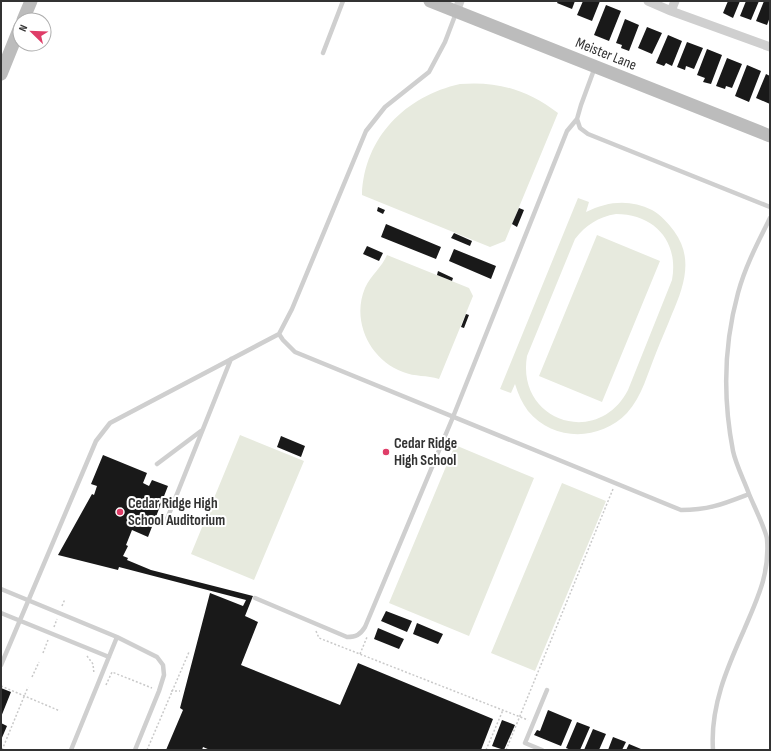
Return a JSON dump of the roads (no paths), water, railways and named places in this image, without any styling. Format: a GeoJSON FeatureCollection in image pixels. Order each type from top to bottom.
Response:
{"type":"FeatureCollection","features":[{"type":"Feature","properties":{"kind":"street"},"geometry":{"type":"LineString","coordinates":[[26,12],[31,1]]}},
{"type":"Feature","properties":{"kind":"street","name":"Meister Lane"},"geometry":{"type":"LineString","coordinates":[[430,1],[458,6],[595,67],[770,136]]}},
{"type":"Feature","properties":{"kind":"street"},"geometry":{"type":"LineString","coordinates":[[648,1],[671,11],[770,46]]}},
{"type":"Feature","properties":{"kind":"street"},"geometry":{"type":"LineString","coordinates":[[671,11],[675,1]]}},
{"type":"Feature","properties":{"kind":"street"},"geometry":{"type":"LineString","coordinates":[[1,74],[12,47]]}},
{"type":"Feature","properties":{"kind":"lane"},"geometry":{"type":"LineString","coordinates":[[322,53],[343,1]]}},
{"type":"Feature","properties":{"kind":"lane"},"geometry":{"type":"LineString","coordinates":[[1,665],[96,440],[110,423],[279,334],[292,309],[366,131],[385,107],[429,72],[445,42],[458,6]]}},
{"type":"Feature","properties":{"kind":"lane"},"geometry":{"type":"LineString","coordinates":[[255,598],[347,637],[358,635],[366,627],[453,417],[567,131],[577,119],[595,67]]}},
{"type":"Feature","properties":{"kind":"lane"},"geometry":{"type":"LineString","coordinates":[[577,119],[580,128],[588,134],[770,207]]}},
{"type":"Feature","properties":{"kind":"lane"},"geometry":{"type":"LineString","coordinates":[[713,750],[712,738],[715,709],[723,680],[761,590],[767,565],[767,537],[749,494],[734,452],[726,394],[728,338],[738,293],[752,256],[770,218]]}},
{"type":"Feature","properties":{"kind":"lane"},"geometry":{"type":"LineString","coordinates":[[279,334],[295,352],[681,510],[698,510],[714,507],[749,494]]}},
{"type":"Feature","properties":{"kind":"lane"},"geometry":{"type":"LineString","coordinates":[[164,524],[231,359]]}},
{"type":"Feature","properties":{"kind":"lane"},"geometry":{"type":"LineString","coordinates":[[157,464],[203,430]]}},
{"type":"Feature","properties":{"kind":"lane"},"geometry":{"type":"LineString","coordinates":[[1,589],[117,637],[157,657],[163,666],[164,675],[135,750]]}},
{"type":"Feature","properties":{"kind":"lane"},"geometry":{"type":"LineString","coordinates":[[1,613],[109,657]]}},
{"type":"Feature","properties":{"kind":"lane"},"geometry":{"type":"LineString","coordinates":[[71,750],[117,637]]}},
{"type":"Feature","properties":{"kind":"lane"},"geometry":{"type":"LineString","coordinates":[[542,750],[525,743],[547,690]]}},
{"type":"Feature","properties":{"kind":"place","name":"Cedar Ridge High School"},"geometry":{"type":"Point","coordinates":[386,452]}},
{"type":"Feature","properties":{"kind":"place","name":"Cedar Ridge High School Auditorium"},"geometry":{"type":"Point","coordinates":[120,512]}}]}
